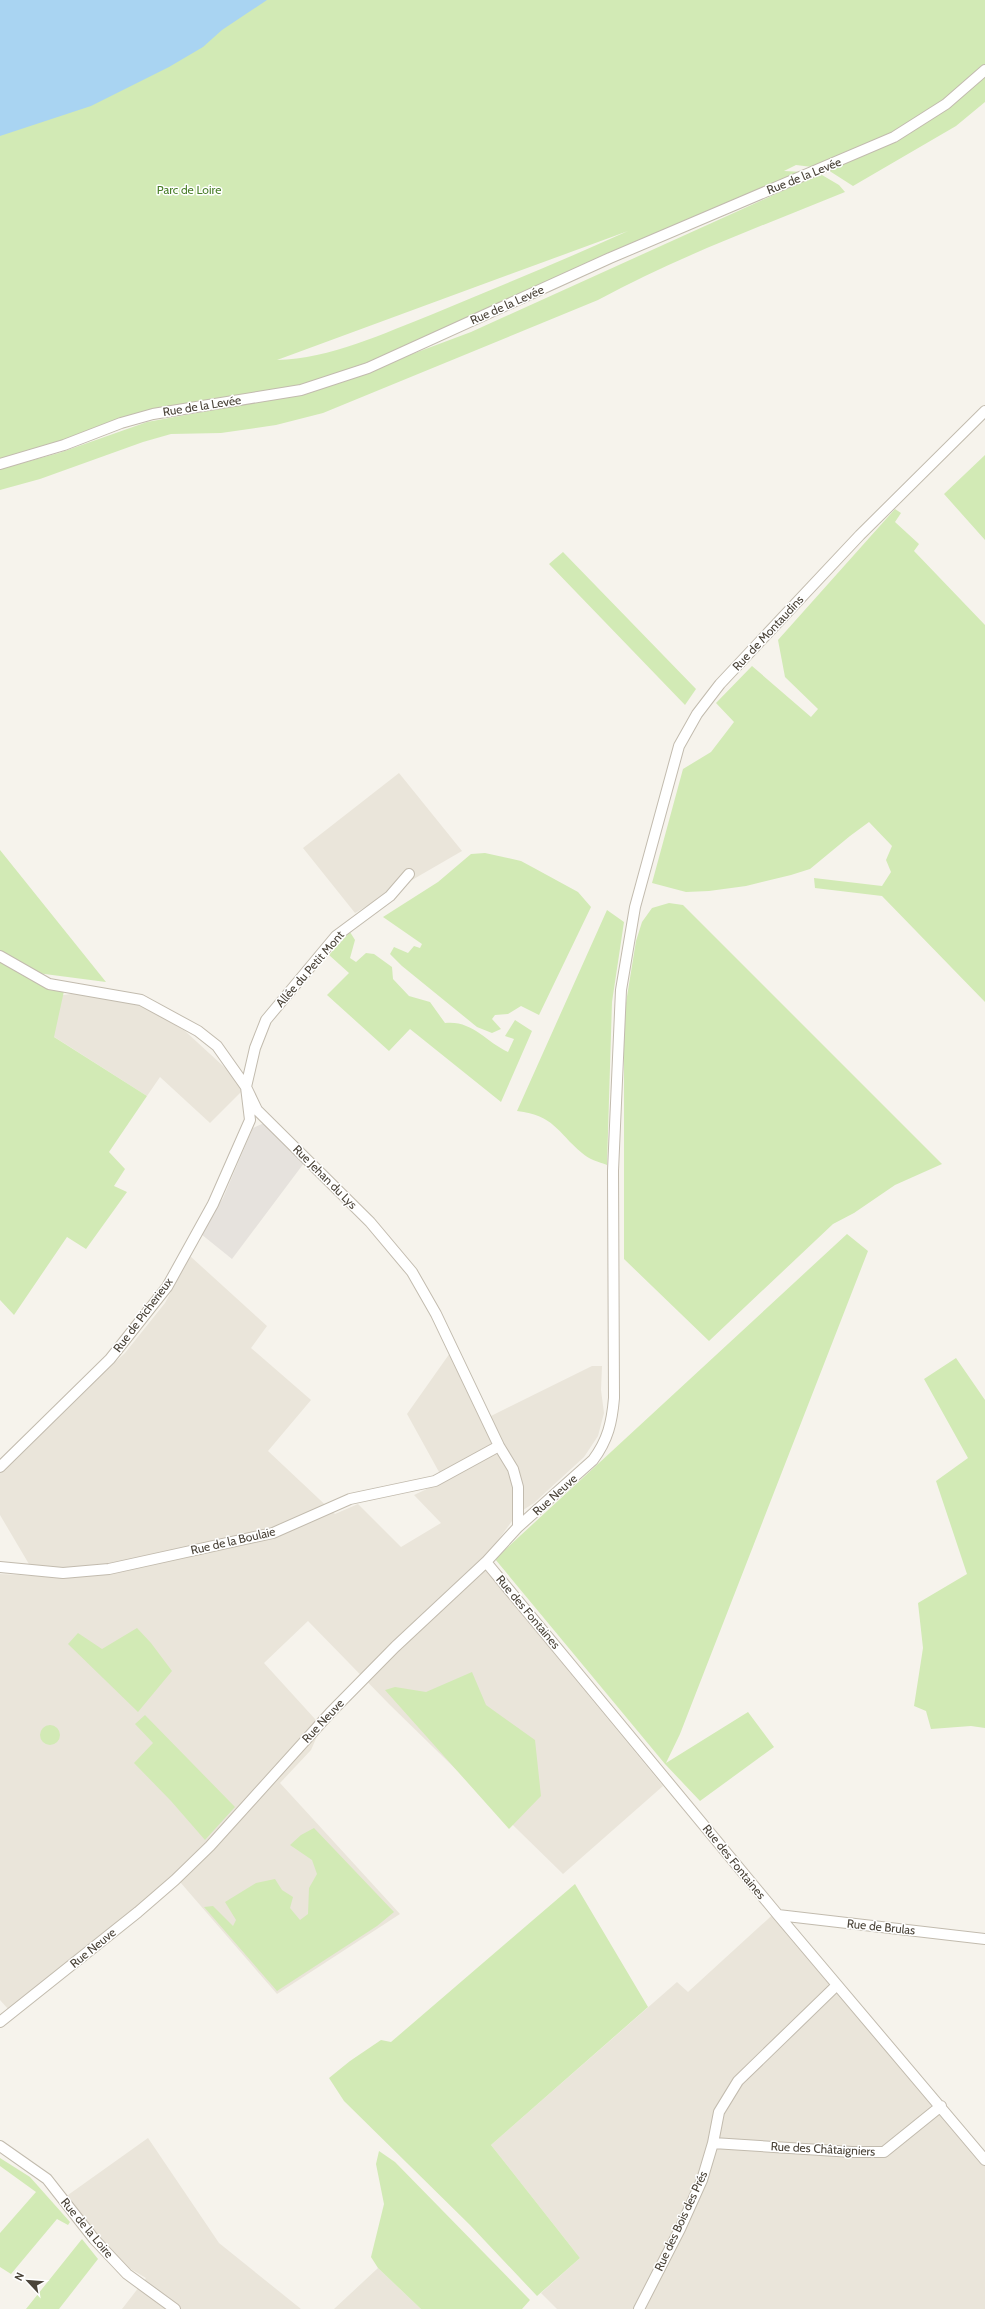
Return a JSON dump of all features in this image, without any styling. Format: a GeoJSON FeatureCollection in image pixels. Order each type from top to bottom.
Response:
{"type":"FeatureCollection","features":[{"type":"Feature","properties":{"kind":"street","name":"Rue de la Levée"},"geometry":{"type":"LineString","coordinates":[[0,464],[64,445],[121,423],[153,414],[301,390],[368,368],[610,258],[894,137],[946,104],[985,70]]}},
{"type":"Feature","properties":{"kind":"street","name":"Rue de Montaudins"},"geometry":{"type":"LineString","coordinates":[[614,1398],[613,1163],[621,990],[635,907],[679,746],[697,714],[720,684],[860,535],[985,411]]}},
{"type":"Feature","properties":{"kind":"street","name":"Allée du Petit Mont"},"geometry":{"type":"LineString","coordinates":[[246,1087],[255,1048],[266,1020],[336,936],[351,923],[390,896],[409,874]]}},
{"type":"Feature","properties":{"kind":"street","name":"Rue Jehan du Lys"},"geometry":{"type":"LineString","coordinates":[[0,956],[49,984],[141,1000],[198,1031],[217,1046],[246,1087],[258,1110],[370,1222],[412,1272],[436,1314],[499,1446],[513,1469],[518,1487],[518,1527]]}},
{"type":"Feature","properties":{"kind":"street","name":"Rue de Picherieux"},"geometry":{"type":"LineString","coordinates":[[0,1467],[110,1359],[167,1287],[213,1204],[250,1120],[246,1087]]}},
{"type":"Feature","properties":{"kind":"street","name":"Rue Neuve"},"geometry":{"type":"LineString","coordinates":[[0,2022],[138,1912],[175,1880],[210,1846],[325,1718],[389,1652],[486,1562],[518,1527],[597,1454],[608,1434],[612,1421],[614,1398]]}},
{"type":"Feature","properties":{"kind":"street","name":"Rue de la Boulaie"},"geometry":{"type":"LineString","coordinates":[[0,1567],[63,1574],[109,1569],[273,1533],[350,1499],[435,1481],[499,1446]]}},
{"type":"Feature","properties":{"kind":"street","name":"Rue des Fontaines"},"geometry":{"type":"LineString","coordinates":[[486,1562],[778,1915],[941,2106],[985,2160]]}},
{"type":"Feature","properties":{"kind":"street","name":"Rue de Brulas"},"geometry":{"type":"LineString","coordinates":[[778,1915],[985,1939]]}},
{"type":"Feature","properties":{"kind":"street","name":"Rue des Bois des Prés"},"geometry":{"type":"LineString","coordinates":[[639,2309],[680,2229],[702,2180],[713,2143],[719,2112],[738,2081],[837,1985]]}},
{"type":"Feature","properties":{"kind":"street","name":"Rue des Châtaigniers"},"geometry":{"type":"LineString","coordinates":[[713,2143],[852,2152],[884,2152],[941,2106]]}},
{"type":"Feature","properties":{"kind":"street","name":"Rue de la Loire"},"geometry":{"type":"LineString","coordinates":[[0,2146],[47,2179],[94,2239],[127,2274],[175,2309]]}},
{"type":"Feature","properties":{"kind":"shaded area"},"geometry":{"type":"Polygon","coordinates":[[[399,773],[462,851],[355,913],[303,848],[399,773]]]}},
{"type":"Feature","properties":{"kind":"shaded area"},"geometry":{"type":"Polygon","coordinates":[[[86,992],[142,1004],[185,1031],[246,1087],[210,1123],[160,1077],[147,1096],[45,1031],[56,996],[86,992]]]}},
{"type":"Feature","properties":{"kind":"shaded area"},"geometry":{"type":"Polygon","coordinates":[[[264,1123],[304,1163],[232,1259],[201,1234],[223,1198],[253,1128],[264,1123]]]}},
{"type":"Feature","properties":{"kind":"shaded area"},"geometry":{"type":"Polygon","coordinates":[[[190,1256],[267,1326],[251,1348],[311,1400],[268,1451],[335,1514],[358,1504],[401,1547],[441,1523],[414,1495],[444,1481],[407,1414],[450,1353],[480,1418],[491,1416],[592,1366],[602,1366],[601,1390],[604,1413],[598,1436],[584,1457],[534,1503],[517,1514],[489,1553],[486,1571],[663,1786],[563,1874],[389,1704],[308,1621],[264,1663],[315,1719],[318,1734],[311,1750],[280,1783],[400,1914],[277,1994],[174,1875],[115,1926],[9,2010],[0,2000],[0,1574],[36,1576],[0,1515],[0,1461],[98,1378],[125,1353],[165,1303],[190,1256]]]}},
{"type":"Feature","properties":{"kind":"shaded area"},"geometry":{"type":"Polygon","coordinates":[[[780,1908],[985,2159],[985,2309],[557,2309],[541,2293],[580,2258],[491,2145],[677,1982],[688,1992],[780,1908]]]}},
{"type":"Feature","properties":{"kind":"shaded area"},"geometry":{"type":"Polygon","coordinates":[[[148,2138],[219,2243],[301,2309],[122,2309],[146,2278],[129,2268],[98,2237],[69,2201],[68,2195],[148,2138]]]}},
{"type":"Feature","properties":{"kind":"shaded area"},"geometry":{"type":"Polygon","coordinates":[[[378,2268],[421,2309],[334,2309],[378,2268]]]}},
{"type":"Feature","properties":{"kind":"green space","name":"Parc de Loire"},"geometry":{"type":"Polygon","coordinates":[[[0,0],[985,0],[985,67],[954,93],[890,135],[812,167],[796,165],[784,171],[804,172],[366,365],[303,387],[185,405],[0,462],[0,0]],[[628,231],[277,360],[297,359],[317,355],[376,337],[628,231]]]}},
{"type":"Feature","properties":{"kind":"green space"},"geometry":{"type":"Polygon","coordinates":[[[985,74],[985,102],[956,126],[853,186],[828,170],[884,143],[985,74]]]}},
{"type":"Feature","properties":{"kind":"green space"},"geometry":{"type":"Polygon","coordinates":[[[822,175],[839,185],[845,192],[689,256],[628,284],[598,300],[323,413],[276,425],[221,433],[171,434],[143,442],[40,479],[0,490],[0,469],[59,453],[147,422],[296,395],[324,387],[471,332],[802,182],[822,175]]]}},
{"type":"Feature","properties":{"kind":"green space"},"geometry":{"type":"Polygon","coordinates":[[[985,455],[985,540],[944,494],[985,455]]]}},
{"type":"Feature","properties":{"kind":"green space"},"geometry":{"type":"Polygon","coordinates":[[[895,509],[901,513],[895,522],[919,544],[914,551],[985,625],[985,1002],[882,896],[815,888],[814,878],[882,886],[891,872],[886,860],[892,846],[869,822],[810,869],[791,875],[746,886],[709,891],[686,892],[652,883],[683,769],[711,752],[734,722],[716,703],[752,666],[811,717],[818,709],[785,677],[778,640],[895,509]]]}},
{"type":"Feature","properties":{"kind":"green space"},"geometry":{"type":"Polygon","coordinates":[[[563,552],[696,689],[685,705],[549,564],[563,552]]]}},
{"type":"Feature","properties":{"kind":"green space"},"geometry":{"type":"Polygon","coordinates":[[[0,850],[106,982],[37,973],[0,950],[0,850]]]}},
{"type":"Feature","properties":{"kind":"green space"},"geometry":{"type":"Polygon","coordinates":[[[485,853],[521,861],[578,892],[591,907],[539,1015],[521,1006],[508,1014],[495,1015],[492,1019],[501,1029],[492,1033],[477,1027],[402,966],[390,954],[394,947],[408,953],[414,946],[420,948],[422,944],[383,917],[438,882],[471,854],[485,853]]]}},
{"type":"Feature","properties":{"kind":"green space"},"geometry":{"type":"Polygon","coordinates":[[[669,903],[683,905],[942,1164],[895,1185],[854,1213],[833,1224],[709,1341],[624,1259],[624,1015],[636,941],[642,922],[652,908],[669,903]]]}},
{"type":"Feature","properties":{"kind":"green space"},"geometry":{"type":"Polygon","coordinates":[[[607,910],[624,922],[612,1002],[607,1165],[584,1155],[547,1121],[530,1113],[517,1111],[607,910]]]}},
{"type":"Feature","properties":{"kind":"green space"},"geometry":{"type":"Polygon","coordinates":[[[350,932],[355,940],[350,958],[356,962],[366,953],[374,954],[392,967],[393,979],[409,996],[430,1002],[445,1023],[455,1023],[471,1028],[508,1052],[514,1039],[505,1036],[515,1020],[532,1031],[501,1102],[410,1029],[389,1051],[327,995],[349,973],[329,955],[350,932]]]}},
{"type":"Feature","properties":{"kind":"green space"},"geometry":{"type":"Polygon","coordinates":[[[0,961],[49,990],[64,991],[54,1037],[147,1096],[109,1152],[125,1169],[114,1186],[127,1192],[86,1249],[67,1237],[14,1315],[0,1300],[0,961]]]}},
{"type":"Feature","properties":{"kind":"green space"},"geometry":{"type":"Polygon","coordinates":[[[847,1234],[868,1251],[680,1734],[666,1763],[748,1712],[774,1747],[700,1801],[665,1764],[495,1559],[847,1234]]]}},
{"type":"Feature","properties":{"kind":"green space"},"geometry":{"type":"Polygon","coordinates":[[[956,1358],[985,1400],[985,1728],[971,1726],[931,1729],[926,1711],[914,1706],[923,1648],[918,1603],[967,1574],[936,1481],[968,1458],[924,1379],[956,1358]]]}},
{"type":"Feature","properties":{"kind":"green space"},"geometry":{"type":"Polygon","coordinates":[[[137,1628],[151,1643],[172,1671],[138,1712],[68,1644],[78,1633],[102,1649],[137,1628]]]}},
{"type":"Feature","properties":{"kind":"green space"},"geometry":{"type":"Polygon","coordinates":[[[472,1672],[486,1705],[535,1740],[541,1796],[509,1829],[385,1690],[395,1687],[426,1692],[472,1672]]]}},
{"type":"Feature","properties":{"kind":"green space"},"geometry":{"type":"Polygon","coordinates":[[[145,1715],[235,1807],[205,1840],[171,1801],[134,1763],[153,1743],[135,1724],[145,1715]]]}},
{"type":"Feature","properties":{"kind":"green space"},"geometry":{"type":"Polygon","coordinates":[[[50,1725],[57,1728],[60,1735],[57,1742],[50,1745],[43,1742],[40,1735],[43,1728],[50,1725]]]}},
{"type":"Feature","properties":{"kind":"green space"},"geometry":{"type":"Polygon","coordinates":[[[314,1828],[394,1912],[377,1926],[277,1991],[204,1907],[213,1906],[233,1926],[236,1920],[225,1902],[256,1883],[275,1879],[282,1890],[293,1897],[290,1908],[300,1920],[308,1914],[309,1888],[317,1874],[312,1860],[290,1845],[301,1835],[314,1828]]]}},
{"type":"Feature","properties":{"kind":"green space"},"geometry":{"type":"Polygon","coordinates":[[[575,1884],[648,2007],[491,2145],[580,2258],[537,2296],[470,2225],[344,2101],[329,2078],[350,2061],[381,2040],[391,2042],[575,1884]]]}},
{"type":"Feature","properties":{"kind":"green space"},"geometry":{"type":"Polygon","coordinates":[[[379,2151],[395,2162],[530,2300],[522,2309],[421,2309],[378,2268],[371,2257],[384,2204],[376,2164],[379,2151]]]}},
{"type":"Feature","properties":{"kind":"green space"},"geometry":{"type":"Polygon","coordinates":[[[0,2158],[30,2177],[70,2222],[68,2225],[57,2219],[11,2274],[0,2267],[0,2233],[36,2192],[0,2166],[0,2158]]]}},
{"type":"Feature","properties":{"kind":"green space"},"geometry":{"type":"Polygon","coordinates":[[[82,2239],[98,2259],[59,2309],[26,2309],[82,2239]]]}},
{"type":"Feature","properties":{"kind":"water"},"geometry":{"type":"Polygon","coordinates":[[[0,0],[267,0],[222,30],[203,47],[169,67],[91,106],[0,136],[0,0]]]}}]}
